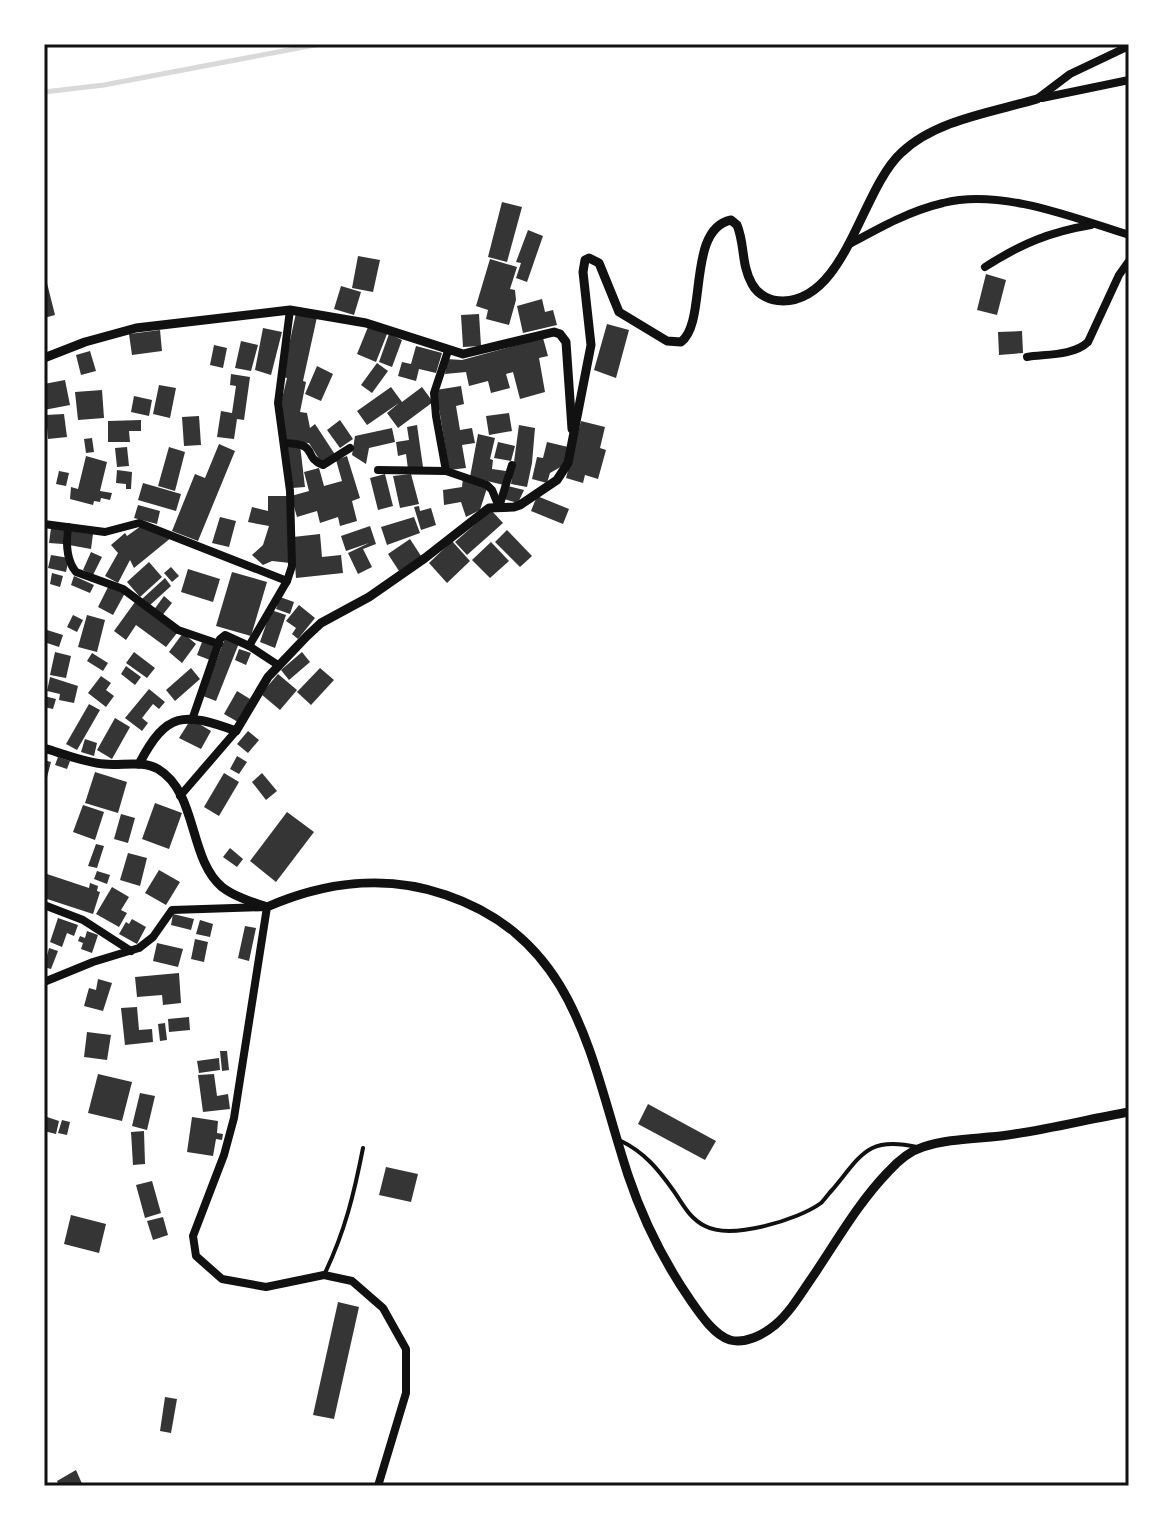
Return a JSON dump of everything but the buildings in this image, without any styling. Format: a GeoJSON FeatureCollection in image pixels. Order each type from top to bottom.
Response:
{"type":"FeatureCollection","features":[{"type":"Feature","properties":{"kind":"street"},"geometry":{"type":"LineString","coordinates":[[1037,99],[1070,74],[1129,46]]}},
{"type":"Feature","properties":{"kind":"street"},"geometry":{"type":"LineString","coordinates":[[180,796],[236,731],[278,665],[321,623],[369,597],[484,512],[520,505],[557,480],[568,463],[591,345],[583,272],[585,260],[595,259],[599,263],[619,312],[675,343],[686,338],[690,331],[703,254],[724,222],[731,220],[737,225],[744,262],[758,292],[780,301],[794,300],[809,292],[839,263],[887,167],[903,151],[931,132],[1037,99],[1129,80]]}},
{"type":"Feature","properties":{"kind":"street"},"geometry":{"type":"LineString","coordinates":[[848,246],[887,224],[921,210],[968,199],[1025,206],[1129,235]]}},
{"type":"Feature","properties":{"kind":"street"},"geometry":{"type":"LineString","coordinates":[[985,267],[1053,232],[1097,225]]}},
{"type":"Feature","properties":{"kind":"street"},"geometry":{"type":"LineString","coordinates":[[1027,357],[1082,348],[1088,342],[1119,275],[1129,261]]}},
{"type":"Feature","properties":{"kind":"street"},"geometry":{"type":"LineString","coordinates":[[47,353],[136,328],[290,310],[357,321],[463,354],[548,332],[560,334],[566,342],[573,437]]}},
{"type":"Feature","properties":{"kind":"street"},"geometry":{"type":"LineString","coordinates":[[249,646],[287,581],[292,566],[290,491],[278,403],[290,310]]}},
{"type":"Feature","properties":{"kind":"street"},"geometry":{"type":"LineString","coordinates":[[446,471],[434,393],[448,351]]}},
{"type":"Feature","properties":{"kind":"street"},"geometry":{"type":"LineString","coordinates":[[284,443],[308,447],[317,463],[323,465],[350,448]]}},
{"type":"Feature","properties":{"kind":"street"},"geometry":{"type":"LineString","coordinates":[[499,507],[512,465]]}},
{"type":"Feature","properties":{"kind":"street"},"geometry":{"type":"LineString","coordinates":[[378,470],[446,471],[487,485],[499,507]]}},
{"type":"Feature","properties":{"kind":"street"},"geometry":{"type":"LineString","coordinates":[[44,524],[105,532],[139,523],[287,581]]}},
{"type":"Feature","properties":{"kind":"street"},"geometry":{"type":"LineString","coordinates":[[68,527],[66,546],[76,572],[123,589],[178,630],[219,644]]}},
{"type":"Feature","properties":{"kind":"street"},"geometry":{"type":"LineString","coordinates":[[193,717],[222,637],[228,635],[278,665]]}},
{"type":"Feature","properties":{"kind":"street"},"geometry":{"type":"LineString","coordinates":[[139,764],[157,735],[175,722],[193,717],[236,731]]}},
{"type":"Feature","properties":{"kind":"street"},"geometry":{"type":"LineString","coordinates":[[44,748],[105,765],[139,764],[162,771],[180,796],[214,879],[236,895],[267,907]]}},
{"type":"Feature","properties":{"kind":"street"},"geometry":{"type":"LineString","coordinates":[[44,982],[139,948],[153,937],[172,910],[267,907],[330,885],[381,882],[410,885],[467,902],[495,916],[531,946],[570,1003],[588,1041],[643,1216],[675,1279],[717,1333],[730,1340],[761,1336],[776,1325],[887,1172],[920,1148],[1129,1112]]}},
{"type":"Feature","properties":{"kind":"street"},"geometry":{"type":"LineString","coordinates":[[44,905],[83,920],[131,951]]}},
{"type":"Feature","properties":{"kind":"street"},"geometry":{"type":"LineString","coordinates":[[267,907],[234,1118],[224,1155],[193,1236],[196,1256],[222,1279],[266,1287],[324,1275],[344,1279],[361,1286],[383,1308],[406,1349],[406,1393],[378,1486]]}},
{"type":"Feature","properties":{"kind":"lane"},"geometry":{"type":"LineString","coordinates":[[617,1139],[641,1151],[674,1191],[686,1212],[696,1220],[706,1227],[738,1232],[777,1222],[820,1203],[864,1153],[882,1143],[920,1148]]}},
{"type":"Feature","properties":{"kind":"lane"},"geometry":{"type":"LineString","coordinates":[[324,1275],[345,1227],[363,1148]]}},
{"type":"Feature","properties":{"kind":"waterway"},"geometry":{"type":"LineString","coordinates":[[44,92],[104,85],[320,44]]}}]}
